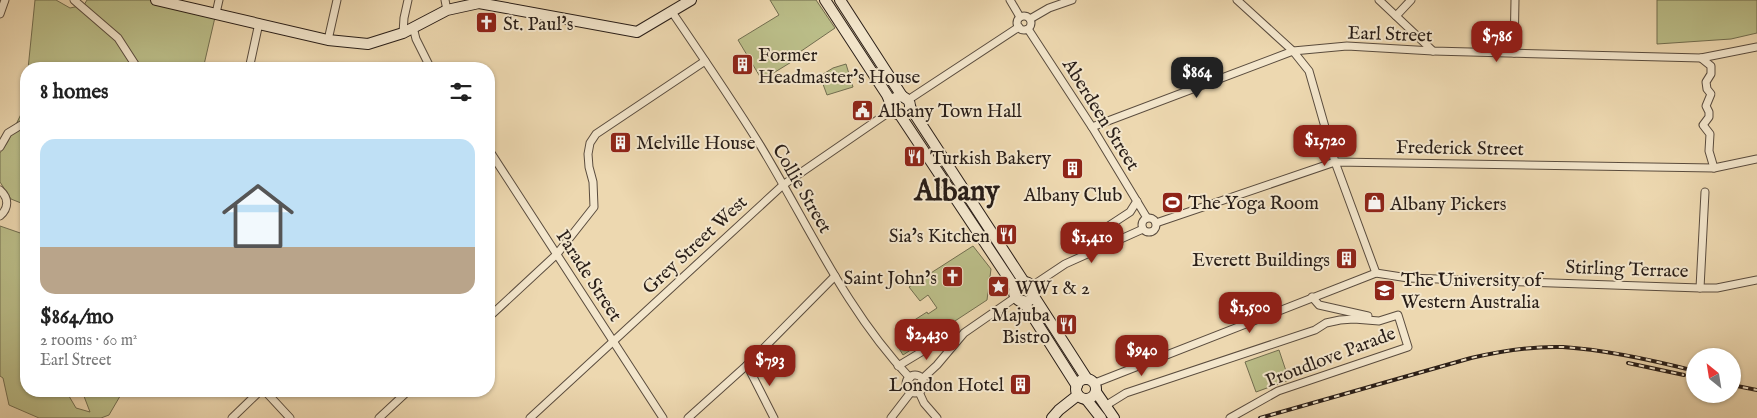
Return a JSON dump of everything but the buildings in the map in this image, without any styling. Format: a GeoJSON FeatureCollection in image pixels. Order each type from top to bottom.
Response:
{"type":"FeatureCollection","features":[{"type":"Feature","properties":{"kind":"main road"},"geometry":{"type":"LineString","coordinates":[[156,0],[328,40],[368,44],[403,33],[446,5],[479,4],[637,32],[691,0]]}},
{"type":"Feature","properties":{"kind":"main road"},"geometry":{"type":"LineString","coordinates":[[825,0],[1080,394],[1099,414],[1114,418]]}},
{"type":"Feature","properties":{"kind":"main road"},"geometry":{"type":"LineString","coordinates":[[840,0],[1092,385],[1099,414]]}},
{"type":"Feature","properties":{"kind":"main road"},"geometry":{"type":"LineString","coordinates":[[895,109],[895,98],[906,101]]}},
{"type":"Feature","properties":{"kind":"main road"},"geometry":{"type":"LineString","coordinates":[[895,109],[906,113],[906,101]]}},
{"type":"Feature","properties":{"kind":"main road"},"geometry":{"type":"LineString","coordinates":[[1018,296],[1019,284],[1030,288]]}},
{"type":"Feature","properties":{"kind":"main road"},"geometry":{"type":"LineString","coordinates":[[1018,296],[1029,300],[1030,288]]}},
{"type":"Feature","properties":{"kind":"main road"},"geometry":{"type":"LineString","coordinates":[[1052,418],[1059,410],[1080,394],[1081,381],[1092,385]]}},
{"type":"Feature","properties":{"kind":"main road"},"geometry":{"type":"LineString","coordinates":[[1080,394],[1092,398],[1092,385]]}},
{"type":"Feature","properties":{"kind":"street"},"geometry":{"type":"LineString","coordinates":[[0,14],[5,0]]}},
{"type":"Feature","properties":{"kind":"street"},"geometry":{"type":"LineString","coordinates":[[74,0],[118,38],[133,62]]}},
{"type":"Feature","properties":{"kind":"street"},"geometry":{"type":"LineString","coordinates":[[216,13],[219,0]]}},
{"type":"Feature","properties":{"kind":"street"},"geometry":{"type":"LineString","coordinates":[[328,40],[337,0]]}},
{"type":"Feature","properties":{"kind":"street"},"geometry":{"type":"LineString","coordinates":[[403,33],[408,0]]}},
{"type":"Feature","properties":{"kind":"street"},"geometry":{"type":"LineString","coordinates":[[1010,0],[1020,17],[1018,20],[1019,27]]}},
{"type":"Feature","properties":{"kind":"street"},"geometry":{"type":"LineString","coordinates":[[1030,19],[1049,8],[1072,0]]}},
{"type":"Feature","properties":{"kind":"street"},"geometry":{"type":"LineString","coordinates":[[1237,0],[1294,51],[1309,70],[1335,162],[1376,273]]}},
{"type":"Feature","properties":{"kind":"street"},"geometry":{"type":"LineString","coordinates":[[1379,0],[1433,51]]}},
{"type":"Feature","properties":{"kind":"street"},"geometry":{"type":"LineString","coordinates":[[1396,16],[1411,0]]}},
{"type":"Feature","properties":{"kind":"street"},"geometry":{"type":"LineString","coordinates":[[1514,53],[1516,0]]}},
{"type":"Feature","properties":{"kind":"street","name":"Collie Street"},"geometry":{"type":"LineString","coordinates":[[672,12],[760,145],[873,336],[910,378]]}},
{"type":"Feature","properties":{"kind":"street"},"geometry":{"type":"LineString","coordinates":[[1020,17],[1025,16],[1030,19]]}},
{"type":"Feature","properties":{"kind":"street"},"geometry":{"type":"LineString","coordinates":[[1019,27],[1023,30],[1028,29],[1031,26],[1030,19]]}},
{"type":"Feature","properties":{"kind":"street"},"geometry":{"type":"LineString","coordinates":[[251,62],[259,23]]}},
{"type":"Feature","properties":{"kind":"street"},"geometry":{"type":"LineString","coordinates":[[413,27],[416,39],[428,62]]}},
{"type":"Feature","properties":{"kind":"street"},"geometry":{"type":"LineString","coordinates":[[906,101],[1019,27]]}},
{"type":"Feature","properties":{"kind":"street","name":"Aberdeen Street"},"geometry":{"type":"LineString","coordinates":[[1028,29],[1092,127],[1147,218]]}},
{"type":"Feature","properties":{"kind":"street","name":"Earl Street"},"geometry":{"type":"LineString","coordinates":[[1092,127],[1294,51],[1347,46],[1433,51],[1701,58],[1757,48]]}},
{"type":"Feature","properties":{"kind":"street"},"geometry":{"type":"LineString","coordinates":[[1701,58],[1712,66],[1711,74],[1706,82],[1707,89],[1711,94],[1706,106],[1709,117],[1703,125],[1710,134],[1709,152],[1714,168]]}},
{"type":"Feature","properties":{"kind":"street"},"geometry":{"type":"LineString","coordinates":[[495,312],[558,254],[594,207],[593,182],[588,166],[590,143],[596,134],[705,61]]}},
{"type":"Feature","properties":{"kind":"street","name":"Grey Street West"},"geometry":{"type":"LineString","coordinates":[[530,418],[783,185],[895,109]]}},
{"type":"Feature","properties":{"kind":"street"},"geometry":{"type":"LineString","coordinates":[[0,147],[8,133],[20,126]]}},
{"type":"Feature","properties":{"kind":"street","name":"Frederick Street"},"geometry":{"type":"LineString","coordinates":[[1156,223],[1335,162],[1714,168],[1757,160]]}},
{"type":"Feature","properties":{"kind":"street","name":"Parade Street"},"geometry":{"type":"LineString","coordinates":[[495,161],[558,254],[663,418]]}},
{"type":"Feature","properties":{"kind":"street"},"geometry":{"type":"LineString","coordinates":[[0,190],[5,195],[7,202],[5,210],[0,216]]}},
{"type":"Feature","properties":{"kind":"street"},"geometry":{"type":"LineString","coordinates":[[1700,288],[1705,192]]}},
{"type":"Feature","properties":{"kind":"street"},"geometry":{"type":"LineString","coordinates":[[1102,248],[1098,236],[1101,230],[1130,212],[1137,200]]}},
{"type":"Feature","properties":{"kind":"street"},"geometry":{"type":"LineString","coordinates":[[1147,218],[1152,218],[1156,223],[1156,228],[1152,231],[1147,232],[1143,229],[1142,222],[1147,218]]}},
{"type":"Feature","properties":{"kind":"street"},"geometry":{"type":"LineString","coordinates":[[1030,288],[1065,264],[1143,229]]}},
{"type":"Feature","properties":{"kind":"street","name":"Stirling Terrace"},"geometry":{"type":"LineString","coordinates":[[1092,385],[1376,273],[1408,278],[1700,288],[1717,288],[1757,280]]}},
{"type":"Feature","properties":{"kind":"street"},"geometry":{"type":"LineString","coordinates":[[688,418],[747,365],[836,276]]}},
{"type":"Feature","properties":{"kind":"street"},"geometry":{"type":"LineString","coordinates":[[922,379],[972,327],[1018,296]]}},
{"type":"Feature","properties":{"kind":"street"},"geometry":{"type":"LineString","coordinates":[[1312,297],[1319,305],[1349,311],[1380,321]]}},
{"type":"Feature","properties":{"kind":"street","name":"Proudlove Parade"},"geometry":{"type":"LineString","coordinates":[[1099,414],[1126,393],[1315,330],[1326,323],[1354,319],[1380,321],[1398,315],[1408,347],[1278,391],[1230,418]]}},
{"type":"Feature","properties":{"kind":"street"},"geometry":{"type":"LineString","coordinates":[[898,366],[943,339],[955,343]]}},
{"type":"Feature","properties":{"kind":"street"},"geometry":{"type":"LineString","coordinates":[[747,365],[774,418]]}},
{"type":"Feature","properties":{"kind":"street"},"geometry":{"type":"LineString","coordinates":[[911,392],[906,385],[910,378],[915,376],[922,379],[924,385],[919,392]]}},
{"type":"Feature","properties":{"kind":"street"},"geometry":{"type":"LineString","coordinates":[[911,392],[919,392]]}},
{"type":"Feature","properties":{"kind":"street"},"geometry":{"type":"LineString","coordinates":[[891,418],[911,392]]}},
{"type":"Feature","properties":{"kind":"street"},"geometry":{"type":"LineString","coordinates":[[919,392],[924,403],[937,418]]}},
{"type":"Feature","properties":{"kind":"street"},"geometry":{"type":"LineString","coordinates":[[232,418],[254,397]]}},
{"type":"Feature","properties":{"kind":"street"},"geometry":{"type":"LineString","coordinates":[[271,397],[290,418]]}},
{"type":"Feature","properties":{"kind":"street"},"geometry":{"type":"LineString","coordinates":[[379,418],[402,397]]}},
{"type":"Feature","properties":{"kind":"green space"},"geometry":{"type":"Polygon","coordinates":[[[35,0],[56,0],[70,8],[84,5],[87,0],[156,0],[216,13],[205,62],[29,62],[35,0]]]}},
{"type":"Feature","properties":{"kind":"green space"},"geometry":{"type":"Polygon","coordinates":[[[770,0],[816,0],[835,28],[791,58],[793,61],[762,80],[738,40],[779,15],[770,0]]]}},
{"type":"Feature","properties":{"kind":"green space"},"geometry":{"type":"Polygon","coordinates":[[[1657,0],[1757,0],[1757,33],[1731,39],[1657,44],[1657,0]]]}},
{"type":"Feature","properties":{"kind":"green space"},"geometry":{"type":"Polygon","coordinates":[[[846,64],[853,87],[827,95],[820,76],[833,68],[846,64]]]}},
{"type":"Feature","properties":{"kind":"green space"},"geometry":{"type":"Polygon","coordinates":[[[20,116],[20,203],[11,199],[0,182],[0,153],[20,116]]]}},
{"type":"Feature","properties":{"kind":"green space"},"geometry":{"type":"Polygon","coordinates":[[[0,226],[20,233],[20,397],[70,397],[76,408],[90,412],[84,397],[120,397],[109,415],[101,418],[39,418],[9,405],[3,378],[0,376],[0,226]]]}},
{"type":"Feature","properties":{"kind":"green space"},"geometry":{"type":"Polygon","coordinates":[[[973,246],[991,269],[987,300],[903,355],[897,345],[910,334],[905,326],[937,308],[928,295],[920,301],[909,287],[973,246]]]}},
{"type":"Feature","properties":{"kind":"green space"},"geometry":{"type":"Polygon","coordinates":[[[1279,350],[1289,380],[1256,392],[1245,362],[1279,350]]]}},
{"type":"Feature","properties":{"kind":"railway"},"geometry":{"type":"LineString","coordinates":[[1260,418],[1471,358],[1528,348],[1563,347],[1596,350],[1686,369]]}},
{"type":"Feature","properties":{"kind":"railway"},"geometry":{"type":"LineString","coordinates":[[1628,363],[1684,375]]}},
{"type":"Feature","properties":{"kind":"railway"},"geometry":{"type":"LineString","coordinates":[[1741,387],[1757,390]]}},
{"type":"Feature","properties":{"kind":"place","name":"St. Paul's"},"geometry":{"type":"Point","coordinates":[487,23]}},
{"type":"Feature","properties":{"kind":"place","name":"Former Headmaster's House"},"geometry":{"type":"Point","coordinates":[742,65]}},
{"type":"Feature","properties":{"kind":"place","name":"Albany Town Hall"},"geometry":{"type":"Point","coordinates":[862,110]}},
{"type":"Feature","properties":{"kind":"place","name":"Melville House"},"geometry":{"type":"Point","coordinates":[620,142]}},
{"type":"Feature","properties":{"kind":"place","name":"Turkish Bakery"},"geometry":{"type":"Point","coordinates":[914,157]}},
{"type":"Feature","properties":{"kind":"place","name":"Albany Club"},"geometry":{"type":"Point","coordinates":[1073,168]}},
{"type":"Feature","properties":{"kind":"place","name":"The Yoga Room"},"geometry":{"type":"Point","coordinates":[1172,202]}},
{"type":"Feature","properties":{"kind":"place","name":"Albany Pickers"},"geometry":{"type":"Point","coordinates":[1374,203]}},
{"type":"Feature","properties":{"kind":"place","name":"Sia's Kitchen"},"geometry":{"type":"Point","coordinates":[1006,235]}},
{"type":"Feature","properties":{"kind":"place","name":"Everett Buildings"},"geometry":{"type":"Point","coordinates":[1346,259]}},
{"type":"Feature","properties":{"kind":"place","name":"Saint John’s"},"geometry":{"type":"Point","coordinates":[953,277]}},
{"type":"Feature","properties":{"kind":"place","name":"WW1 & 2"},"geometry":{"type":"Point","coordinates":[999,287]}},
{"type":"Feature","properties":{"kind":"place","name":"The University of Western Australia"},"geometry":{"type":"Point","coordinates":[1385,290]}},
{"type":"Feature","properties":{"kind":"place","name":"Majuba Bistro"},"geometry":{"type":"Point","coordinates":[1066,325]}},
{"type":"Feature","properties":{"kind":"place","name":"London Hotel"},"geometry":{"type":"Point","coordinates":[1020,384]}},
{"type":"Feature","properties":{"kind":"district","name":"Albany"},"geometry":{"type":"Point","coordinates":[957,190]}}]}
